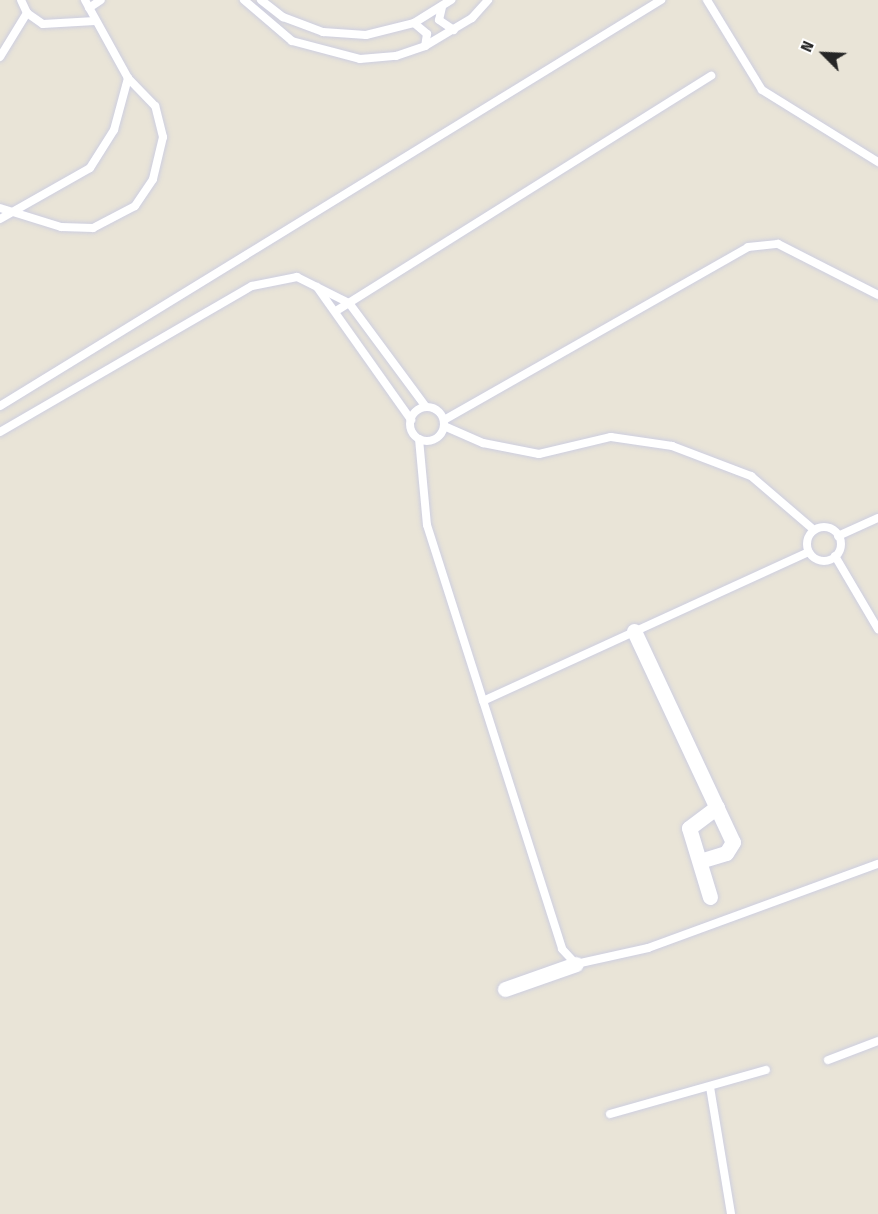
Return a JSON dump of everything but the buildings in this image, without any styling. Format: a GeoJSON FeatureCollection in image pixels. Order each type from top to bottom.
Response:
{"type":"FeatureCollection","features":[{"type":"Feature","properties":{"kind":"street"},"geometry":{"type":"LineString","coordinates":[[634,632],[717,807],[731,848],[699,861]]}},
{"type":"Feature","properties":{"kind":"street"},"geometry":{"type":"LineString","coordinates":[[710,897],[689,825],[717,807]]}},
{"type":"Feature","properties":{"kind":"street"},"geometry":{"type":"LineString","coordinates":[[505,988],[576,964]]}},
{"type":"Feature","properties":{"kind":"lane"},"geometry":{"type":"LineString","coordinates":[[21,0],[27,13],[43,24],[95,21]]}},
{"type":"Feature","properties":{"kind":"lane"},"geometry":{"type":"LineString","coordinates":[[0,208],[78,230],[120,218],[135,206],[156,172],[163,136],[155,106],[128,78],[85,0]]}},
{"type":"Feature","properties":{"kind":"lane"},"geometry":{"type":"LineString","coordinates":[[89,8],[101,0]]}},
{"type":"Feature","properties":{"kind":"lane"},"geometry":{"type":"LineString","coordinates":[[244,0],[292,41],[325,54],[396,56],[425,46],[455,30],[489,0]]}},
{"type":"Feature","properties":{"kind":"lane"},"geometry":{"type":"LineString","coordinates":[[261,0],[283,17],[323,32],[366,35],[414,23],[451,0]]}},
{"type":"Feature","properties":{"kind":"lane"},"geometry":{"type":"LineString","coordinates":[[0,406],[661,0]]}},
{"type":"Feature","properties":{"kind":"lane"},"geometry":{"type":"LineString","coordinates":[[707,0],[762,90],[878,162]]}},
{"type":"Feature","properties":{"kind":"lane"},"geometry":{"type":"LineString","coordinates":[[442,7],[442,26],[455,30]]}},
{"type":"Feature","properties":{"kind":"lane"},"geometry":{"type":"LineString","coordinates":[[0,57],[27,13]]}},
{"type":"Feature","properties":{"kind":"lane"},"geometry":{"type":"LineString","coordinates":[[414,23],[424,28],[425,46]]}},
{"type":"Feature","properties":{"kind":"lane"},"geometry":{"type":"LineString","coordinates":[[336,311],[711,76]]}},
{"type":"Feature","properties":{"kind":"lane"},"geometry":{"type":"LineString","coordinates":[[0,219],[10,210],[64,187],[90,168],[114,130],[128,78]]}},
{"type":"Feature","properties":{"kind":"lane"},"geometry":{"type":"LineString","coordinates":[[419,439],[432,441],[444,423],[748,247],[778,244],[878,295]]}},
{"type":"Feature","properties":{"kind":"lane"},"geometry":{"type":"LineString","coordinates":[[0,432],[266,279],[297,277],[349,303],[426,408],[444,423],[483,443],[539,454],[611,437],[672,446],[751,476],[814,530]]}},
{"type":"Feature","properties":{"kind":"lane"},"geometry":{"type":"LineString","coordinates":[[317,287],[411,420],[419,439],[427,525],[562,949],[576,964],[648,948],[878,864]]}},
{"type":"Feature","properties":{"kind":"lane"},"geometry":{"type":"LineString","coordinates":[[411,420],[426,408]]}},
{"type":"Feature","properties":{"kind":"lane"},"geometry":{"type":"LineString","coordinates":[[838,536],[878,519]]}},
{"type":"Feature","properties":{"kind":"lane"},"geometry":{"type":"LineString","coordinates":[[835,556],[821,561],[809,552],[807,540],[814,530],[824,527],[838,536]]}},
{"type":"Feature","properties":{"kind":"lane"},"geometry":{"type":"LineString","coordinates":[[838,536],[835,556],[878,629]]}},
{"type":"Feature","properties":{"kind":"lane"},"geometry":{"type":"LineString","coordinates":[[483,701],[809,552]]}},
{"type":"Feature","properties":{"kind":"lane"},"geometry":{"type":"LineString","coordinates":[[828,1060],[878,1041]]}},
{"type":"Feature","properties":{"kind":"lane"},"geometry":{"type":"LineString","coordinates":[[610,1114],[766,1070]]}},
{"type":"Feature","properties":{"kind":"lane"},"geometry":{"type":"LineString","coordinates":[[710,1087],[731,1214]]}}]}
